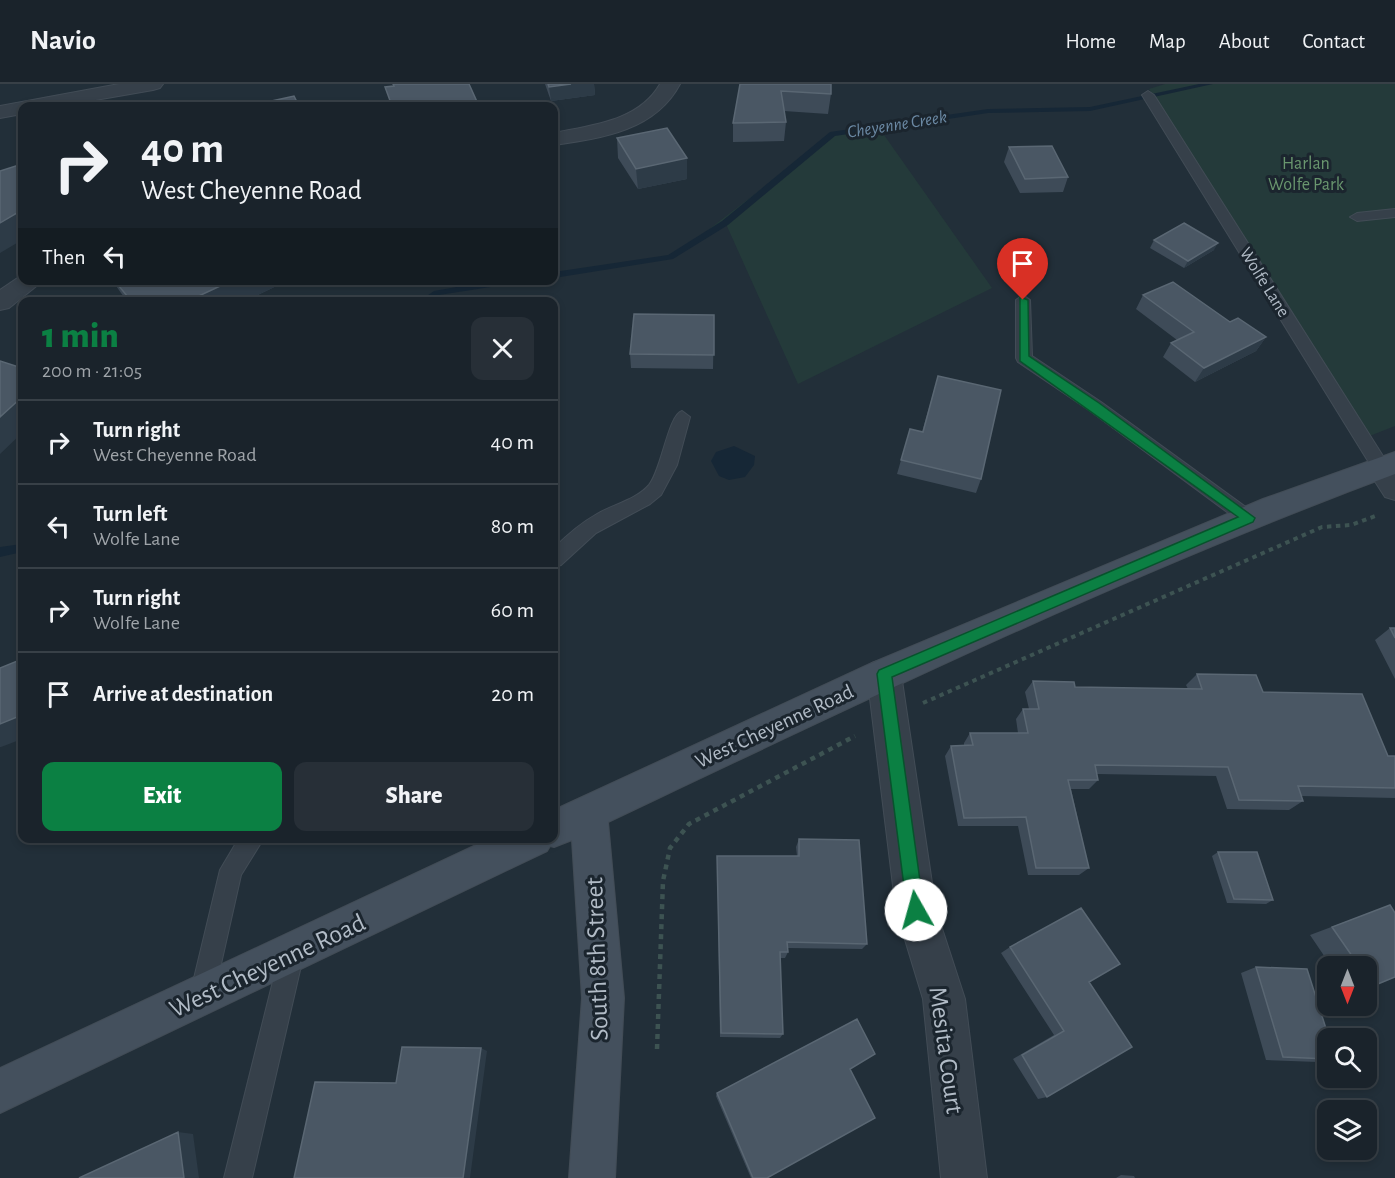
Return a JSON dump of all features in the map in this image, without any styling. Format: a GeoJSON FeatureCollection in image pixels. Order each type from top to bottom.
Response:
{"type":"FeatureCollection","features":[{"type":"Feature","properties":{"kind":"main road","name":"West Cheyenne Road"},"geometry":{"type":"LineString","coordinates":[[571,821],[884,674],[1248,518],[1389,484]]}},
{"type":"Feature","properties":{"kind":"main road","name":"South 8th Street"},"geometry":{"type":"LineString","coordinates":[[571,821],[603,998],[592,1178]]}},
{"type":"Feature","properties":{"kind":"main road","name":"West Cheyenne Road"},"geometry":{"type":"LineString","coordinates":[[0,1091],[523,843]]}},
{"type":"Feature","properties":{"kind":"street"},"geometry":{"type":"LineString","coordinates":[[52,102],[153,84]]}},
{"type":"Feature","properties":{"kind":"street"},"geometry":{"type":"LineString","coordinates":[[558,138],[636,118],[653,106],[670,84]]}},
{"type":"Feature","properties":{"kind":"street"},"geometry":{"type":"LineString","coordinates":[[0,112],[18,109]]}},
{"type":"Feature","properties":{"kind":"street"},"geometry":{"type":"LineString","coordinates":[[0,302],[25,285]]}},
{"type":"Feature","properties":{"kind":"street","name":"Mesita Court"},"geometry":{"type":"LineString","coordinates":[[884,674],[916,910],[944,999],[964,1178]]}},
{"type":"Feature","properties":{"kind":"lane","name":"Wolfe Lane"},"geometry":{"type":"LineString","coordinates":[[1148,95],[1389,484]]}},
{"type":"Feature","properties":{"kind":"lane"},"geometry":{"type":"LineString","coordinates":[[1357,217],[1395,213]]}},
{"type":"Feature","properties":{"kind":"lane"},"geometry":{"type":"LineString","coordinates":[[1023,300],[1024,358],[1095,406],[1248,518]]}},
{"type":"Feature","properties":{"kind":"lane"},"geometry":{"type":"LineString","coordinates":[[558,555],[569,543],[603,519],[640,501],[655,490],[664,476],[682,417]]}},
{"type":"Feature","properties":{"kind":"lane"},"geometry":{"type":"LineString","coordinates":[[202,995],[231,870],[250,843]]}},
{"type":"Feature","properties":{"kind":"lane"},"geometry":{"type":"LineString","coordinates":[[238,1178],[292,953]]}},
{"type":"Feature","properties":{"kind":"path"},"geometry":{"type":"LineString","coordinates":[[657,1048],[663,881],[670,848],[688,824],[890,718],[1322,526],[1351,525],[1389,484]]}},
{"type":"Feature","properties":{"kind":"green space","name":"Harlan Wolfe Park"},"geometry":{"type":"Polygon","coordinates":[[[1165,84],[1395,84],[1395,426],[1367,437],[1149,89],[1165,84]]]}},
{"type":"Feature","properties":{"kind":"green space"},"geometry":{"type":"Polygon","coordinates":[[[833,134],[884,135],[992,288],[798,384],[726,224],[673,257],[833,134]]]}},
{"type":"Feature","properties":{"kind":"water"},"geometry":{"type":"Polygon","coordinates":[[[734,446],[755,456],[754,465],[745,477],[729,480],[719,476],[711,461],[716,452],[734,446]]]}},
{"type":"Feature","properties":{"kind":"building"},"geometry":{"type":"Polygon","coordinates":[[[393,84],[469,84],[477,102],[391,102],[385,87],[394,86],[393,84]]]}},
{"type":"Feature","properties":{"kind":"building"},"geometry":{"type":"Polygon","coordinates":[[[548,84],[571,84],[549,87],[548,84]]]}},
{"type":"Feature","properties":{"kind":"building"},"geometry":{"type":"Polygon","coordinates":[[[740,84],[831,84],[831,94],[781,91],[786,122],[733,123],[740,84]]]}},
{"type":"Feature","properties":{"kind":"building"},"geometry":{"type":"Polygon","coordinates":[[[294,96],[297,102],[267,102],[294,96]]]}},
{"type":"Feature","properties":{"kind":"building"},"geometry":{"type":"Polygon","coordinates":[[[667,128],[687,158],[636,169],[617,138],[667,128]]]}},
{"type":"Feature","properties":{"kind":"building"},"geometry":{"type":"Polygon","coordinates":[[[1052,146],[1068,177],[1025,179],[1009,147],[1052,146]]]}},
{"type":"Feature","properties":{"kind":"building"},"geometry":{"type":"Polygon","coordinates":[[[18,165],[18,212],[0,223],[0,171],[18,165]]]}},
{"type":"Feature","properties":{"kind":"building"},"geometry":{"type":"Polygon","coordinates":[[[1184,223],[1218,243],[1188,261],[1154,240],[1184,223]]]}},
{"type":"Feature","properties":{"kind":"building"},"geometry":{"type":"Polygon","coordinates":[[[1173,282],[1230,322],[1238,318],[1266,337],[1204,368],[1171,343],[1194,332],[1143,295],[1173,282]]]}},
{"type":"Feature","properties":{"kind":"building"},"geometry":{"type":"Polygon","coordinates":[[[118,285],[222,285],[197,297],[128,297],[118,285]]]}},
{"type":"Feature","properties":{"kind":"building"},"geometry":{"type":"Polygon","coordinates":[[[634,314],[714,315],[714,355],[630,354],[634,314]]]}},
{"type":"Feature","properties":{"kind":"building"},"geometry":{"type":"Polygon","coordinates":[[[0,361],[18,367],[18,401],[0,417],[0,361]]]}},
{"type":"Feature","properties":{"kind":"building"},"geometry":{"type":"Polygon","coordinates":[[[938,376],[1001,390],[981,479],[901,460],[910,429],[923,432],[938,376]]]}},
{"type":"Feature","properties":{"kind":"building"},"geometry":{"type":"Polygon","coordinates":[[[1390,628],[1395,628],[1395,638],[1390,628]]]}},
{"type":"Feature","properties":{"kind":"building"},"geometry":{"type":"Polygon","coordinates":[[[18,661],[18,717],[0,724],[0,668],[18,661]]]}},
{"type":"Feature","properties":{"kind":"building"},"geometry":{"type":"Polygon","coordinates":[[[1197,674],[1256,675],[1263,692],[1362,694],[1388,756],[1395,756],[1395,788],[1298,786],[1303,801],[1239,800],[1228,767],[1095,765],[1098,780],[1068,780],[1089,868],[1036,868],[1026,817],[964,818],[951,746],[973,745],[970,733],[1028,733],[1023,709],[1039,709],[1033,681],[1074,682],[1075,687],[1202,689],[1197,674]]]}},
{"type":"Feature","properties":{"kind":"building"},"geometry":{"type":"Polygon","coordinates":[[[799,839],[859,840],[867,944],[787,942],[788,952],[780,952],[783,1034],[721,1033],[717,856],[799,856],[799,839]]]}},
{"type":"Feature","properties":{"kind":"building"},"geometry":{"type":"Polygon","coordinates":[[[1218,852],[1257,852],[1273,900],[1234,899],[1218,852]]]}},
{"type":"Feature","properties":{"kind":"building"},"geometry":{"type":"Polygon","coordinates":[[[1390,905],[1395,913],[1395,977],[1377,984],[1377,956],[1352,956],[1332,927],[1390,905]]]}},
{"type":"Feature","properties":{"kind":"building"},"geometry":{"type":"Polygon","coordinates":[[[1081,908],[1120,964],[1089,982],[1132,1047],[1047,1097],[1022,1055],[1064,1031],[1010,947],[1081,908]]]}},
{"type":"Feature","properties":{"kind":"building"},"geometry":{"type":"Polygon","coordinates":[[[1256,967],[1307,969],[1317,1000],[1317,1016],[1322,1016],[1326,1028],[1317,1028],[1317,1059],[1283,1057],[1256,967]]]}},
{"type":"Feature","properties":{"kind":"building"},"geometry":{"type":"Polygon","coordinates":[[[857,1019],[875,1054],[850,1069],[875,1118],[767,1178],[753,1178],[717,1093],[857,1019]]]}},
{"type":"Feature","properties":{"kind":"building"},"geometry":{"type":"Polygon","coordinates":[[[402,1047],[481,1048],[463,1178],[294,1178],[315,1082],[396,1083],[402,1047]]]}},
{"type":"Feature","properties":{"kind":"building"},"geometry":{"type":"Polygon","coordinates":[[[178,1132],[184,1178],[79,1178],[178,1132]]]}},
{"type":"Feature","properties":{"kind":"waterway","name":"Cheyenne Creek"},"geometry":{"type":"LineString","coordinates":[[558,274],[670,257],[725,223],[833,134],[988,111],[1090,109],[1209,84]]}},
{"type":"Feature","properties":{"kind":"waterway","name":"Cheyenne Creek"},"geometry":{"type":"LineString","coordinates":[[430,297],[437,293],[486,285]]}},
{"type":"Feature","properties":{"kind":"waterway","name":"Cheyenne Creek"},"geometry":{"type":"LineString","coordinates":[[0,552],[18,549]]}},
{"type":"Feature","properties":{"kind":"route"},"geometry":{"type":"LineString","coordinates":[[916,910],[884,674],[1248,518],[1095,406],[1024,358],[1023,300]]}}]}
